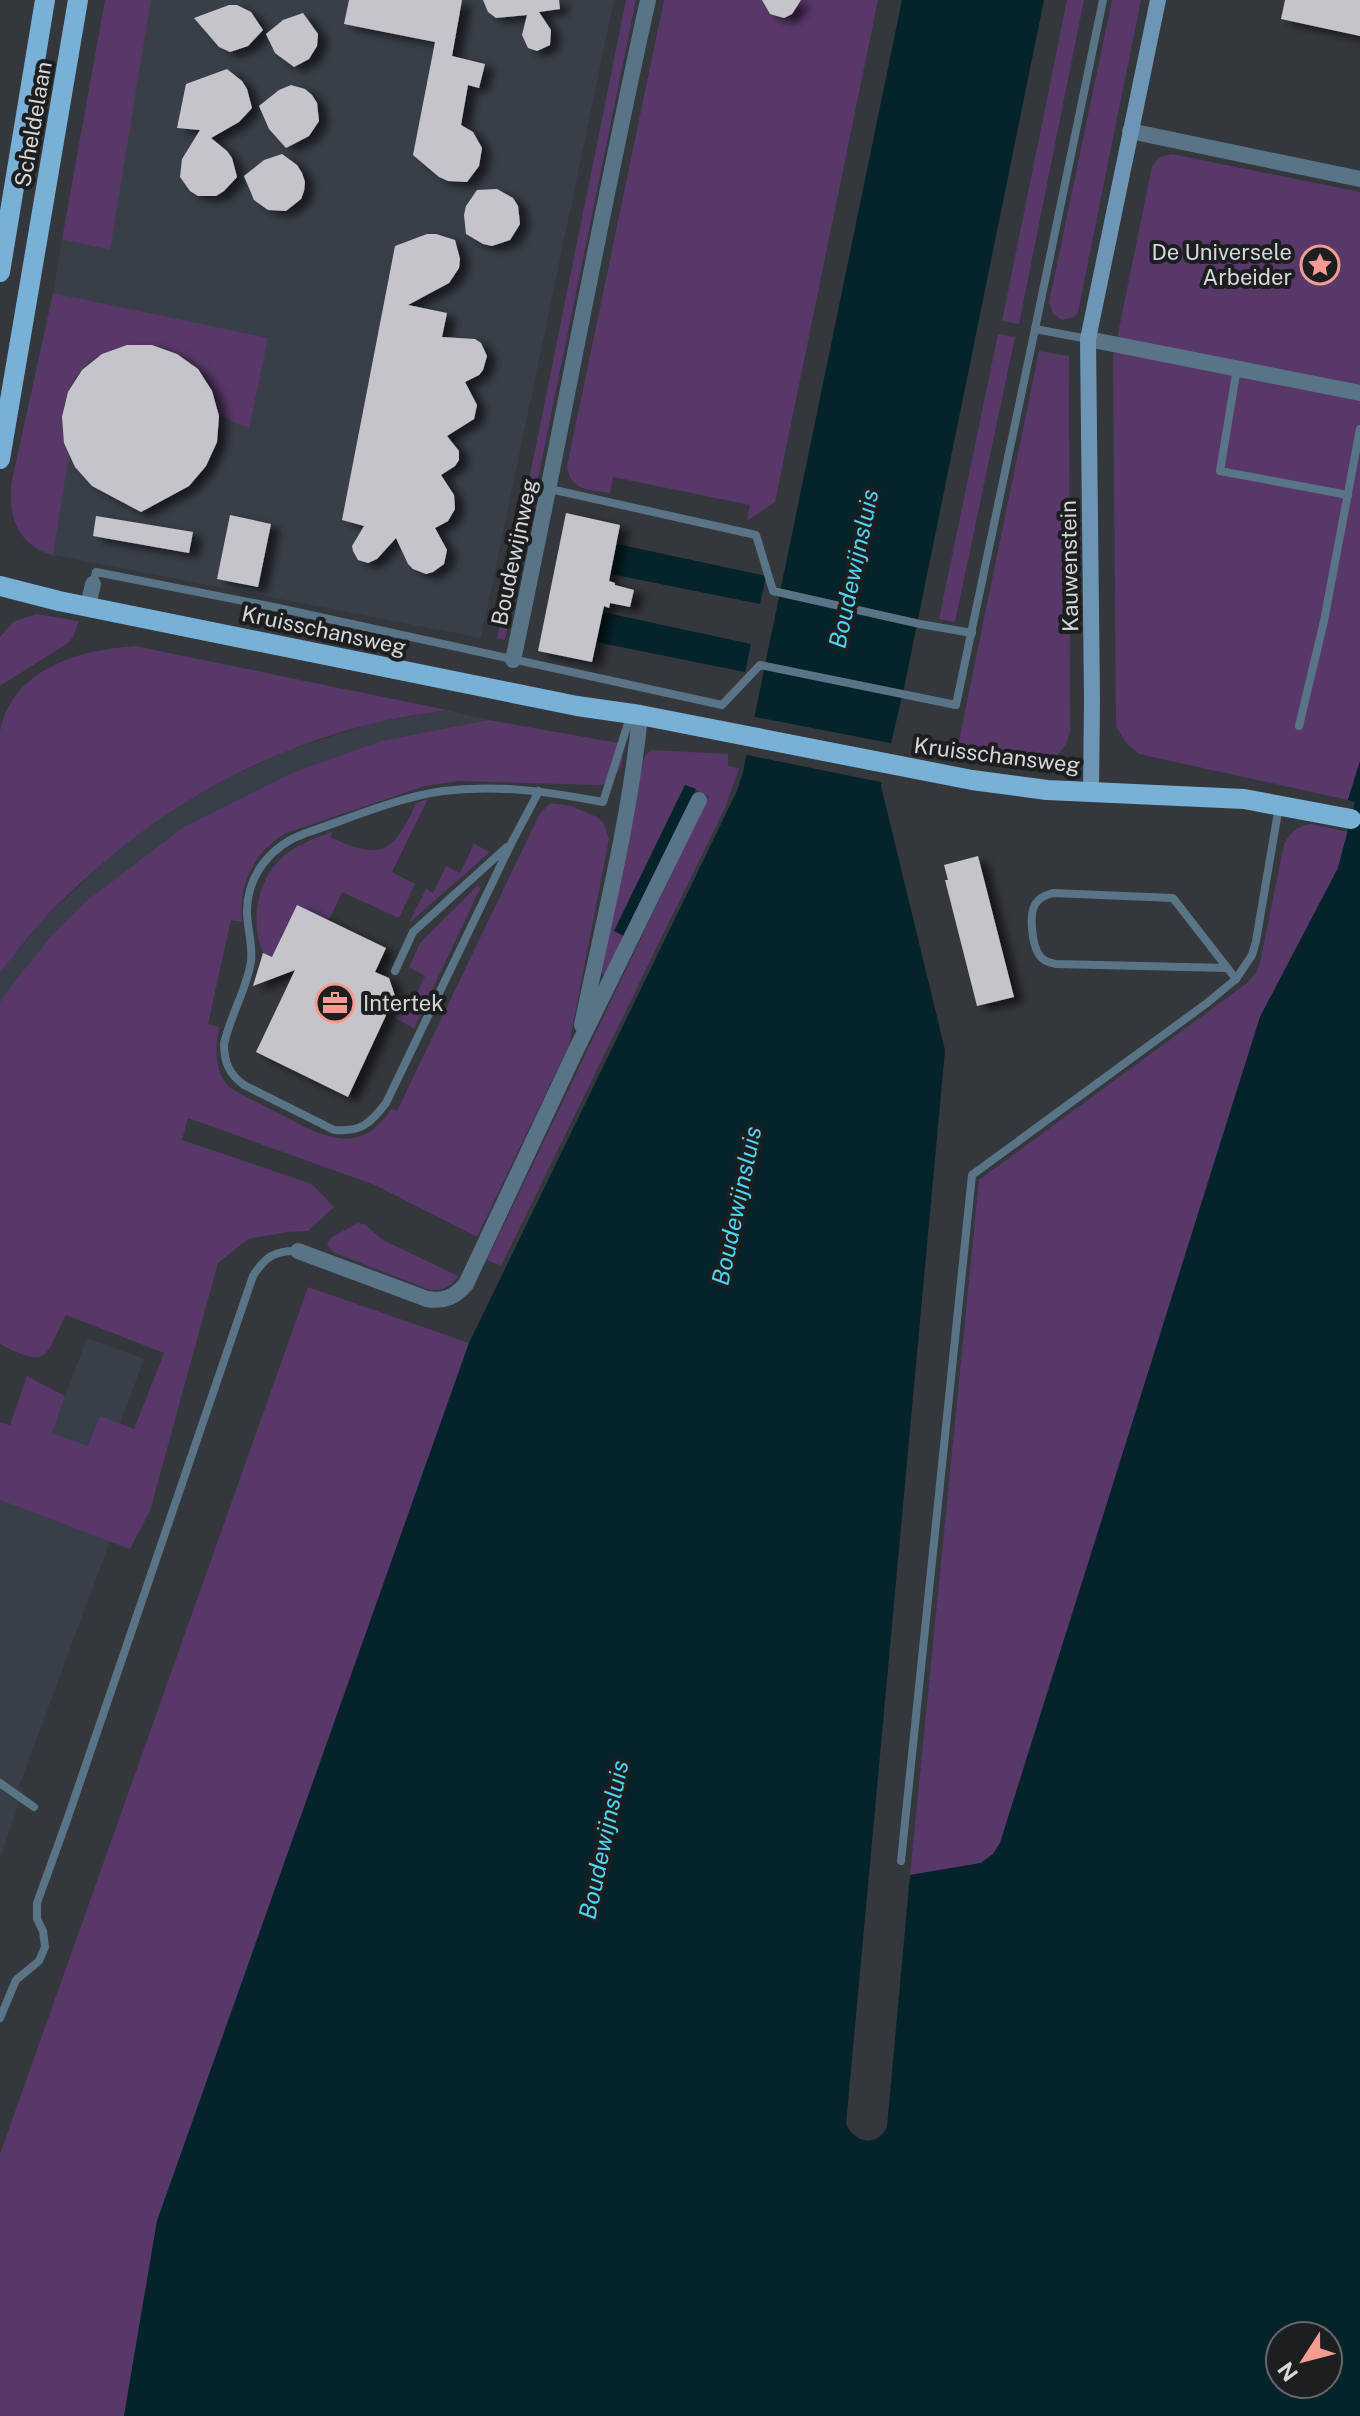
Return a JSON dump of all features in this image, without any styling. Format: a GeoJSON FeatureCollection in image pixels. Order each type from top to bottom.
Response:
{"type":"FeatureCollection","features":[{"type":"Feature","properties":{"kind":"main road","name":"Scheldelaan"},"geometry":{"type":"LineString","coordinates":[[0,272],[45,0]]}},
{"type":"Feature","properties":{"kind":"main road","name":"Scheldelaan"},"geometry":{"type":"LineString","coordinates":[[1,450],[78,0]]}},
{"type":"Feature","properties":{"kind":"main road","name":"Kruisschansweg"},"geometry":{"type":"LineString","coordinates":[[0,586],[59,601],[523,695],[635,714],[925,772],[1003,785],[1221,796],[1351,819]]}},
{"type":"Feature","properties":{"kind":"street","name":"Boudewijnweg"},"geometry":{"type":"LineString","coordinates":[[513,660],[550,489],[624,105],[648,0]]}},
{"type":"Feature","properties":{"kind":"street","name":"Kauwenstein"},"geometry":{"type":"LineString","coordinates":[[1091,791],[1088,339],[1158,0]]}},
{"type":"Feature","properties":{"kind":"street"},"geometry":{"type":"LineString","coordinates":[[1130,131],[1360,179]]}},
{"type":"Feature","properties":{"kind":"street"},"geometry":{"type":"LineString","coordinates":[[1088,339],[1360,393]]}},
{"type":"Feature","properties":{"kind":"street","name":"Boudewijnweg"},"geometry":{"type":"LineString","coordinates":[[88,606],[93,584]]}},
{"type":"Feature","properties":{"kind":"street"},"geometry":{"type":"LineString","coordinates":[[576,1050],[637,748],[635,714]]}},
{"type":"Feature","properties":{"kind":"street"},"geometry":{"type":"LineString","coordinates":[[298,1251],[427,1299],[437,1301],[458,1294],[466,1284],[699,800]]}},
{"type":"Feature","properties":{"kind":"lane"},"geometry":{"type":"LineString","coordinates":[[513,660],[722,705],[760,665],[956,705],[1103,0]]}},
{"type":"Feature","properties":{"kind":"lane"},"geometry":{"type":"LineString","coordinates":[[1035,329],[1088,339]]}},
{"type":"Feature","properties":{"kind":"lane"},"geometry":{"type":"LineString","coordinates":[[1237,368],[1220,471],[1348,495]]}},
{"type":"Feature","properties":{"kind":"lane"},"geometry":{"type":"LineString","coordinates":[[1299,726],[1324,621],[1360,429]]}},
{"type":"Feature","properties":{"kind":"lane"},"geometry":{"type":"LineString","coordinates":[[550,489],[756,535],[773,591],[972,633]]}},
{"type":"Feature","properties":{"kind":"lane","name":"Boudewijnweg"},"geometry":{"type":"LineString","coordinates":[[93,584],[96,572],[274,607],[513,660]]}},
{"type":"Feature","properties":{"kind":"lane"},"geometry":{"type":"LineString","coordinates":[[539,791],[386,1103],[374,1119],[350,1132],[334,1130],[234,1078],[224,1056],[224,1044],[250,969],[252,947],[248,899],[252,884],[266,859],[290,839],[414,797],[442,791],[539,791],[603,802],[635,714]]}},
{"type":"Feature","properties":{"kind":"lane"},"geometry":{"type":"LineString","coordinates":[[901,1861],[972,1175],[1236,979],[1252,955],[1256,941],[1279,805]]}},
{"type":"Feature","properties":{"kind":"lane"},"geometry":{"type":"LineString","coordinates":[[395,971],[413,932],[511,844]]}},
{"type":"Feature","properties":{"kind":"lane"},"geometry":{"type":"LineString","coordinates":[[1227,968],[1056,964],[1044,961],[1033,941],[1032,911],[1044,895],[1053,893],[1173,898],[1236,979]]}},
{"type":"Feature","properties":{"kind":"lane"},"geometry":{"type":"LineString","coordinates":[[0,2018],[16,1980],[39,1961],[45,1947],[43,1931],[37,1919],[37,1903],[253,1276],[259,1265],[270,1256],[282,1250],[298,1251]]}},
{"type":"Feature","properties":{"kind":"lane"},"geometry":{"type":"LineString","coordinates":[[0,1783],[34,1807]]}},
{"type":"Feature","properties":{"kind":"shaded area"},"geometry":{"type":"Polygon","coordinates":[[[105,0],[614,0],[481,638],[53,555],[38,551],[19,530],[13,519],[11,485],[53,293],[105,0]]]}},
{"type":"Feature","properties":{"kind":"shaded area"},"geometry":{"type":"Polygon","coordinates":[[[105,0],[151,0],[110,250],[62,239],[105,0]]]}},
{"type":"Feature","properties":{"kind":"shaded area"},"geometry":{"type":"Polygon","coordinates":[[[626,0],[636,0],[505,640],[497,638],[626,0]]]}},
{"type":"Feature","properties":{"kind":"shaded area"},"geometry":{"type":"Polygon","coordinates":[[[664,0],[878,0],[775,502],[747,521],[750,505],[613,477],[610,493],[588,490],[576,485],[567,466],[664,0]]]}},
{"type":"Feature","properties":{"kind":"shaded area"},"geometry":{"type":"Polygon","coordinates":[[[1067,0],[1084,0],[1019,324],[1002,321],[1067,0]]]}},
{"type":"Feature","properties":{"kind":"shaded area"},"geometry":{"type":"Polygon","coordinates":[[[1112,0],[1141,0],[1078,312],[1074,317],[1062,320],[1053,314],[1049,302],[1112,0]]]}},
{"type":"Feature","properties":{"kind":"shaded area"},"geometry":{"type":"Polygon","coordinates":[[[1172,154],[1360,192],[1360,761],[1348,800],[1139,754],[1126,743],[1116,726],[1113,358],[1152,166],[1160,157],[1172,154]]]}},
{"type":"Feature","properties":{"kind":"shaded area"},"geometry":{"type":"Polygon","coordinates":[[[53,293],[268,338],[249,428],[219,416],[209,384],[196,368],[171,350],[149,345],[107,353],[81,370],[67,396],[64,411],[63,426],[69,454],[53,555],[31,544],[18,529],[12,509],[11,485],[53,293]]]}},
{"type":"Feature","properties":{"kind":"shaded area"},"geometry":{"type":"Polygon","coordinates":[[[998,334],[1015,337],[955,622],[939,619],[998,334]]]}},
{"type":"Feature","properties":{"kind":"shaded area"},"geometry":{"type":"Polygon","coordinates":[[[1039,351],[1069,356],[1070,732],[1063,748],[1052,759],[1039,765],[1005,767],[955,760],[1039,351]]]}},
{"type":"Feature","properties":{"kind":"shaded area"},"geometry":{"type":"Polygon","coordinates":[[[36,614],[79,621],[68,643],[0,686],[0,637],[13,622],[36,614]]]}},
{"type":"Feature","properties":{"kind":"shaded area"},"geometry":{"type":"Polygon","coordinates":[[[135,646],[447,710],[384,721],[327,736],[281,753],[194,797],[154,824],[77,886],[36,927],[0,973],[0,731],[7,709],[34,677],[51,666],[92,652],[135,646]]]}},
{"type":"Feature","properties":{"kind":"shaded area"},"geometry":{"type":"Polygon","coordinates":[[[447,710],[488,720],[381,741],[294,772],[185,826],[85,902],[52,935],[0,1002],[0,973],[40,923],[111,855],[172,810],[230,777],[286,751],[374,723],[447,710]]]}},
{"type":"Feature","properties":{"kind":"shaded area"},"geometry":{"type":"Polygon","coordinates":[[[488,720],[619,743],[623,756],[620,768],[613,778],[601,785],[459,781],[425,786],[286,833],[265,850],[250,870],[241,908],[242,922],[231,920],[208,1024],[219,1027],[217,1059],[229,1087],[325,1135],[353,1138],[366,1134],[391,1109],[397,1111],[540,813],[551,803],[571,806],[597,817],[603,822],[609,839],[569,1045],[477,1237],[375,1185],[188,1118],[182,1140],[312,1184],[334,1207],[308,1231],[248,1239],[218,1263],[150,1511],[130,1549],[0,1500],[0,1422],[10,1425],[27,1376],[65,1396],[52,1433],[88,1446],[100,1416],[134,1429],[164,1353],[66,1315],[43,1355],[27,1356],[0,1344],[0,1002],[52,935],[85,902],[185,826],[294,772],[381,741],[488,720]]]}},
{"type":"Feature","properties":{"kind":"shaded area"},"geometry":{"type":"Polygon","coordinates":[[[653,750],[728,754],[728,766],[739,768],[725,808],[501,1266],[487,1260],[709,796],[685,785],[614,931],[624,936],[605,975],[601,972],[643,760],[653,750]]]}},
{"type":"Feature","properties":{"kind":"shaded area"},"geometry":{"type":"Polygon","coordinates":[[[428,799],[392,872],[415,884],[399,918],[342,892],[329,920],[296,907],[281,937],[305,949],[296,969],[263,953],[257,910],[264,882],[281,859],[302,844],[333,831],[330,837],[348,845],[374,850],[384,848],[400,833],[416,803],[428,799]]]}},
{"type":"Feature","properties":{"kind":"shaded area"},"geometry":{"type":"Polygon","coordinates":[[[1310,824],[1348,832],[1338,868],[1260,1017],[1000,1843],[993,1854],[981,1863],[910,1875],[979,1180],[1247,983],[1260,963],[1284,844],[1294,831],[1310,824]]]}},
{"type":"Feature","properties":{"kind":"shaded area"},"geometry":{"type":"Polygon","coordinates":[[[474,844],[490,852],[409,923],[426,889],[433,893],[446,866],[460,873],[474,844]]]}},
{"type":"Feature","properties":{"kind":"shaded area"},"geometry":{"type":"Polygon","coordinates":[[[477,886],[481,887],[414,1028],[395,1018],[402,1003],[411,1006],[425,976],[409,967],[420,943],[477,886]]]}},
{"type":"Feature","properties":{"kind":"shaded area"},"geometry":{"type":"Polygon","coordinates":[[[358,1223],[366,1225],[381,1239],[458,1276],[446,1288],[430,1290],[333,1252],[327,1244],[332,1237],[358,1223]]]}},
{"type":"Feature","properties":{"kind":"shaded area"},"geometry":{"type":"Polygon","coordinates":[[[308,1287],[469,1343],[157,2221],[124,2416],[0,2416],[0,2154],[308,1287]]]}},
{"type":"Feature","properties":{"kind":"shaded area"},"geometry":{"type":"Polygon","coordinates":[[[87,1338],[144,1359],[120,1424],[100,1417],[88,1447],[51,1433],[87,1338]]]}},
{"type":"Feature","properties":{"kind":"shaded area"},"geometry":{"type":"Polygon","coordinates":[[[0,1500],[110,1541],[18,1789],[23,1791],[0,1859],[0,1500]]]}},
{"type":"Feature","properties":{"kind":"water","name":"Boudewijnsluis"},"geometry":{"type":"Polygon","coordinates":[[[902,0],[1044,0],[904,688],[881,786],[945,1050],[846,2124],[860,2139],[866,2140],[877,2138],[887,2127],[910,1875],[981,1863],[993,1854],[1000,1843],[1260,1017],[1338,868],[1355,802],[1348,800],[1360,761],[1360,2416],[124,2416],[157,2221],[469,1343],[737,791],[902,0]]]}},
{"type":"Feature","properties":{"kind":"water"},"geometry":{"type":"Polygon","coordinates":[[[617,544],[766,576],[760,604],[611,574],[617,544]]]}},
{"type":"Feature","properties":{"kind":"water"},"geometry":{"type":"Polygon","coordinates":[[[602,612],[751,644],[745,672],[596,642],[602,612]]]}},
{"type":"Feature","properties":{"kind":"water"},"geometry":{"type":"Polygon","coordinates":[[[685,785],[696,789],[624,936],[614,931],[685,785]]]}},
{"type":"Feature","properties":{"kind":"pier"},"geometry":{"type":"Polygon","coordinates":[[[750,716],[895,744],[885,783],[742,754],[750,716]]]}},
{"type":"Feature","properties":{"kind":"building"},"geometry":{"type":"Polygon","coordinates":[[[349,0],[462,0],[452,56],[485,64],[479,88],[468,85],[461,125],[473,132],[482,148],[479,166],[467,182],[439,177],[413,155],[435,42],[344,24],[349,0]]]}},
{"type":"Feature","properties":{"kind":"building"},"geometry":{"type":"Polygon","coordinates":[[[483,0],[559,0],[560,9],[539,12],[551,30],[550,45],[537,51],[528,48],[522,35],[527,15],[496,18],[488,12],[483,0]]]}},
{"type":"Feature","properties":{"kind":"building"},"geometry":{"type":"Polygon","coordinates":[[[762,0],[801,0],[792,14],[784,18],[770,14],[762,0]]]}},
{"type":"Feature","properties":{"kind":"building"},"geometry":{"type":"Polygon","coordinates":[[[1285,0],[1360,0],[1360,36],[1281,19],[1285,0]]]}},
{"type":"Feature","properties":{"kind":"building"},"geometry":{"type":"Polygon","coordinates":[[[237,5],[251,12],[263,30],[248,46],[230,52],[219,47],[194,18],[237,5]]]}},
{"type":"Feature","properties":{"kind":"building"},"geometry":{"type":"Polygon","coordinates":[[[303,13],[318,34],[317,46],[309,59],[294,67],[275,53],[266,34],[283,20],[303,13]]]}},
{"type":"Feature","properties":{"kind":"building"},"geometry":{"type":"Polygon","coordinates":[[[227,69],[242,81],[252,108],[239,122],[211,138],[232,158],[237,177],[216,196],[198,196],[180,177],[182,159],[200,130],[177,128],[186,84],[227,69]]]}},
{"type":"Feature","properties":{"kind":"building"},"geometry":{"type":"Polygon","coordinates":[[[291,85],[305,89],[312,95],[317,103],[319,121],[309,136],[286,148],[269,129],[259,106],[279,90],[291,85]]]}},
{"type":"Feature","properties":{"kind":"building"},"geometry":{"type":"Polygon","coordinates":[[[282,154],[302,173],[304,191],[301,199],[286,211],[268,210],[254,200],[244,176],[264,160],[282,154]]]}},
{"type":"Feature","properties":{"kind":"building"},"geometry":{"type":"Polygon","coordinates":[[[497,189],[513,198],[518,206],[520,224],[510,240],[492,246],[466,234],[464,215],[477,190],[497,189]]]}},
{"type":"Feature","properties":{"kind":"building"},"geometry":{"type":"Polygon","coordinates":[[[427,234],[455,240],[459,268],[449,283],[408,305],[447,313],[442,337],[475,339],[481,343],[487,356],[479,375],[465,382],[477,405],[474,419],[447,436],[459,451],[455,466],[441,475],[454,495],[455,509],[448,521],[435,528],[447,550],[444,564],[426,574],[408,564],[396,538],[377,559],[368,563],[358,560],[352,546],[364,526],[342,520],[395,246],[427,234]]]}},
{"type":"Feature","properties":{"kind":"building"},"geometry":{"type":"Polygon","coordinates":[[[127,345],[152,345],[177,354],[198,369],[212,391],[219,416],[217,442],[206,466],[189,486],[141,512],[92,486],[75,467],[64,443],[62,417],[68,392],[82,370],[102,354],[127,345]]]}},
{"type":"Feature","properties":{"kind":"building"},"geometry":{"type":"Polygon","coordinates":[[[566,513],[620,525],[609,581],[634,590],[630,607],[610,603],[609,608],[604,606],[592,662],[538,651],[566,513]]]}},
{"type":"Feature","properties":{"kind":"building"},"geometry":{"type":"Polygon","coordinates":[[[230,515],[271,524],[258,587],[217,579],[230,515]]]}},
{"type":"Feature","properties":{"kind":"building"},"geometry":{"type":"Polygon","coordinates":[[[96,516],[193,532],[189,553],[93,536],[96,516]]]}},
{"type":"Feature","properties":{"kind":"building"},"geometry":{"type":"Polygon","coordinates":[[[978,856],[1014,997],[977,1006],[945,880],[948,880],[944,865],[978,856]]]}},
{"type":"Feature","properties":{"kind":"building","name":"Intertek"},"geometry":{"type":"Polygon","coordinates":[[[297,905],[386,948],[375,972],[389,978],[395,996],[348,1097],[256,1052],[295,970],[253,986],[263,953],[272,957],[297,905]]]}},
{"type":"Feature","properties":{"kind":"place","name":"De Universele Arbeider"},"geometry":{"type":"Point","coordinates":[1320,265]}},
{"type":"Feature","properties":{"kind":"place","name":"Intertek"},"geometry":{"type":"Point","coordinates":[335,1003]}}]}
